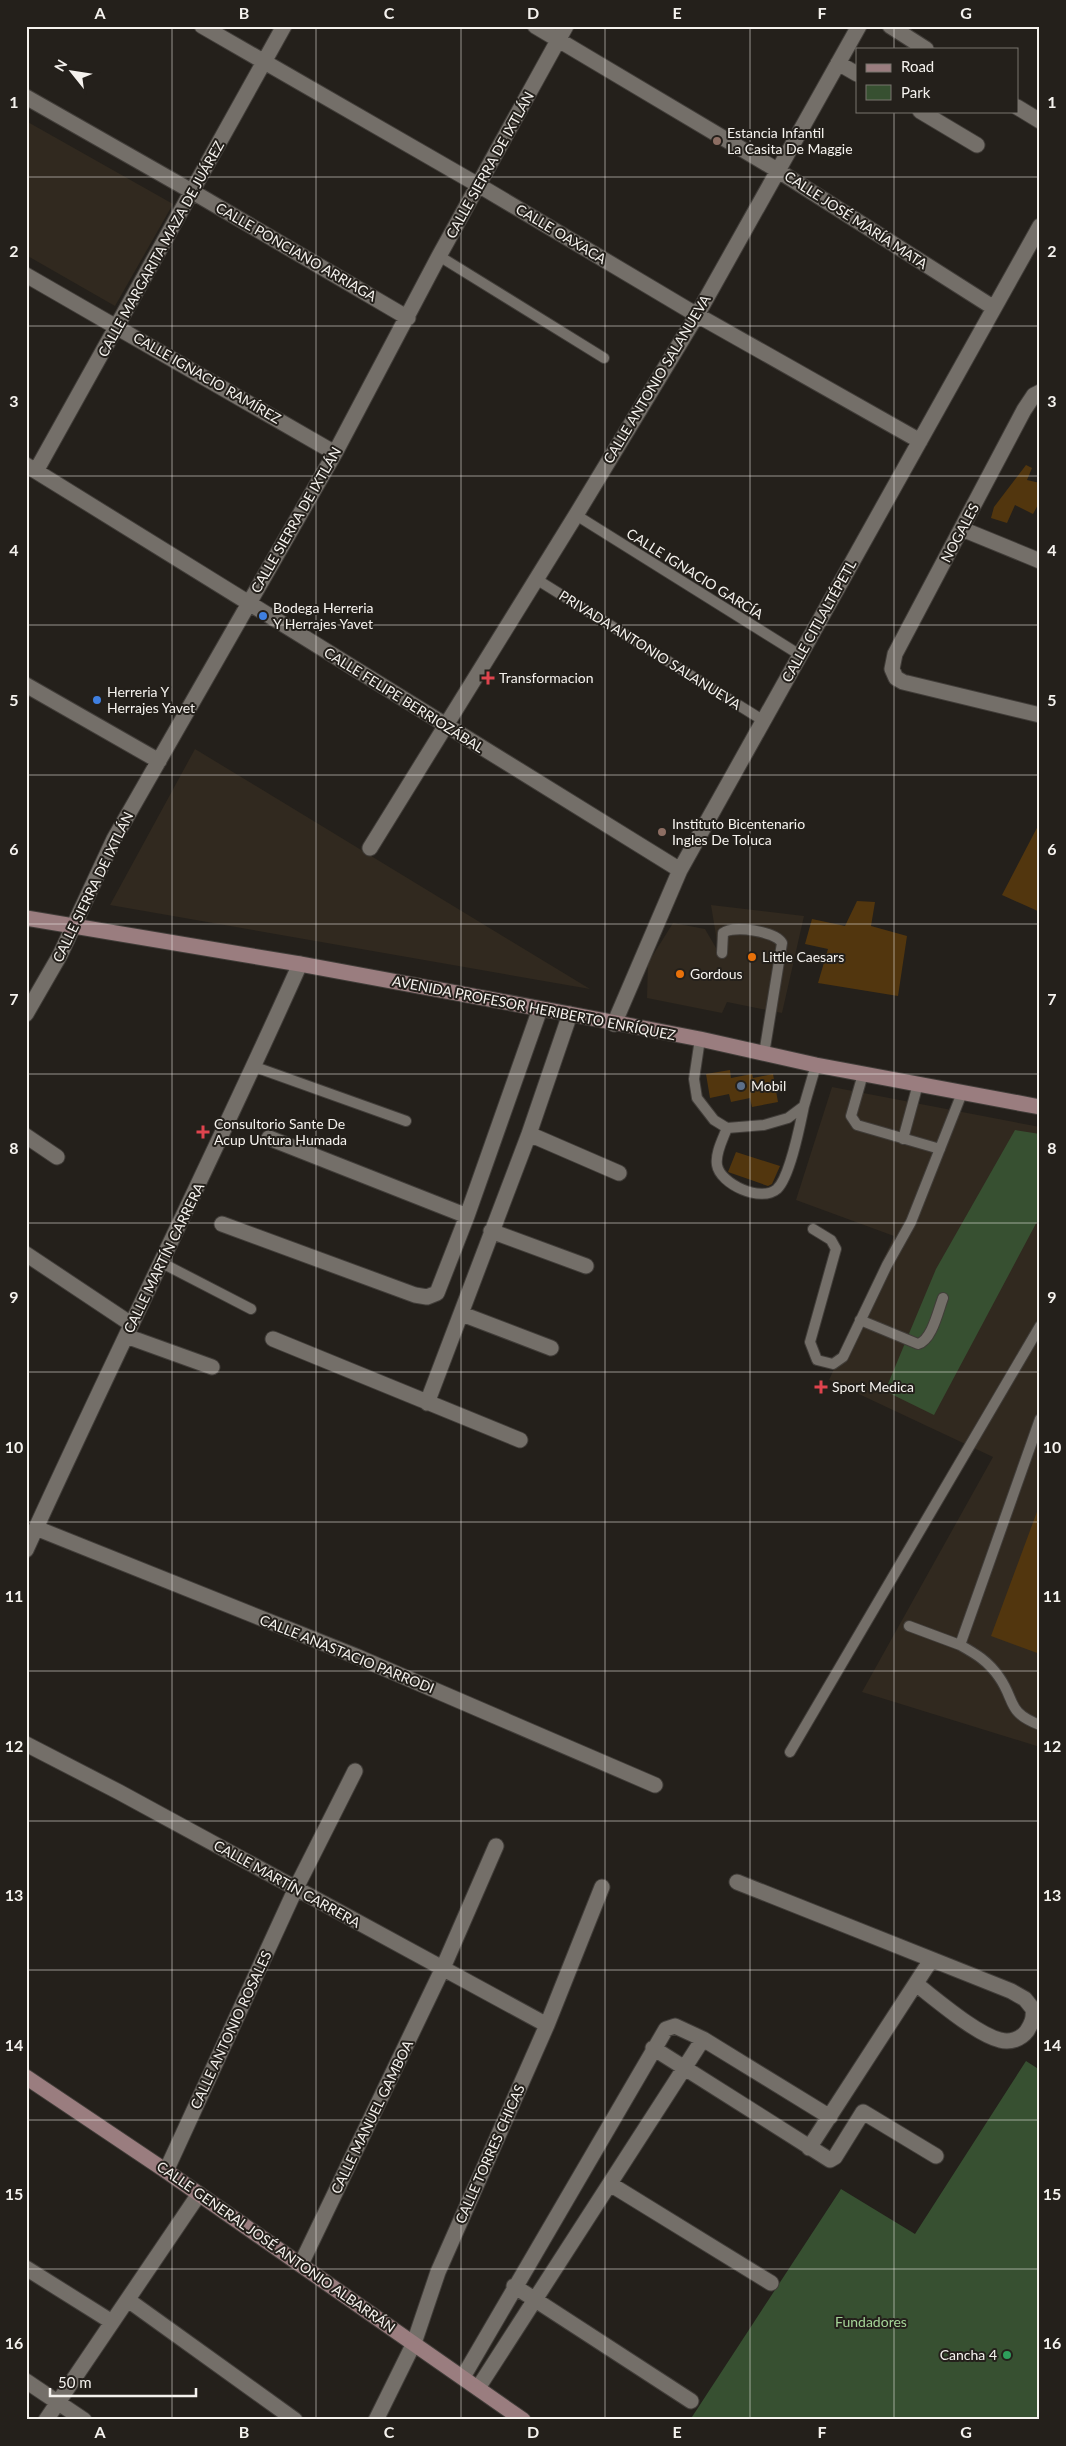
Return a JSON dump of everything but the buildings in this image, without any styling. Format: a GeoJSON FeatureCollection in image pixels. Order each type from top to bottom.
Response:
{"type":"FeatureCollection","features":[{"type":"Feature","properties":{"kind":"main road","name":"AVENIDA PROFESOR HERIBERTO ENRÍQUEZ"},"geometry":{"type":"LineString","coordinates":[[26,918],[300,964],[570,1014],[614,1024],[700,1039],[816,1065],[1040,1107]]}},
{"type":"Feature","properties":{"kind":"main road","name":"CALLE GENERAL JOSÉ ANTONIO ALBARRÁN"},"geometry":{"type":"LineString","coordinates":[[26,2077],[166,2171],[524,2420]]}},
{"type":"Feature","properties":{"kind":"street","name":"CALLE OAXACA"},"geometry":{"type":"LineString","coordinates":[[202,26],[480,186],[697,315],[920,441]]}},
{"type":"Feature","properties":{"kind":"street","name":"CALLE MARGARITA MAZA DE JUÁREZ"},"geometry":{"type":"LineString","coordinates":[[31,468],[117,327],[284,26]]}},
{"type":"Feature","properties":{"kind":"street","name":"CALLE JOSÉ MARÍA MATA"},"geometry":{"type":"LineString","coordinates":[[535,26],[562,33],[994,308]]}},
{"type":"Feature","properties":{"kind":"street","name":"CALLE ANTONIO SALANUEVA"},"geometry":{"type":"LineString","coordinates":[[445,725],[576,515],[697,315],[859,26]]}},
{"type":"Feature","properties":{"kind":"street"},"geometry":{"type":"LineString","coordinates":[[890,26],[924,48]]}},
{"type":"Feature","properties":{"kind":"street","name":"CALLE SIERRA DE IXTLÁN"},"geometry":{"type":"LineString","coordinates":[[26,1014],[60,955],[90,887],[114,839],[335,453],[408,318],[439,256],[480,186],[562,33]]}},
{"type":"Feature","properties":{"kind":"street"},"geometry":{"type":"LineString","coordinates":[[838,63],[856,73]]}},
{"type":"Feature","properties":{"kind":"street","name":"CALLE PONCIANO ARRIAGA"},"geometry":{"type":"LineString","coordinates":[[26,97],[408,318]]}},
{"type":"Feature","properties":{"kind":"street"},"geometry":{"type":"LineString","coordinates":[[1018,108],[1040,121]]}},
{"type":"Feature","properties":{"kind":"street"},"geometry":{"type":"LineString","coordinates":[[922,112],[977,145]]}},
{"type":"Feature","properties":{"kind":"street","name":"CALLE CITLALTÉPETL"},"geometry":{"type":"LineString","coordinates":[[614,1024],[680,870],[1040,226]]}},
{"type":"Feature","properties":{"kind":"street","name":"CALLE IGNACIO RAMÍREZ"},"geometry":{"type":"LineString","coordinates":[[26,275],[335,453]]}},
{"type":"Feature","properties":{"kind":"street","name":"NOGALES"},"geometry":{"type":"LineString","coordinates":[[1040,392],[1034,396],[1024,410],[894,654],[892,669],[896,678],[903,682],[1040,715]]}},
{"type":"Feature","properties":{"kind":"street","name":"CALLE FELIPE BERRIOZÁBAL"},"geometry":{"type":"LineString","coordinates":[[31,468],[680,870]]}},
{"type":"Feature","properties":{"kind":"street"},"geometry":{"type":"LineString","coordinates":[[962,529],[1040,561]]}},
{"type":"Feature","properties":{"kind":"street"},"geometry":{"type":"LineString","coordinates":[[26,685],[159,761]]}},
{"type":"Feature","properties":{"kind":"street"},"geometry":{"type":"LineString","coordinates":[[370,848],[445,725]]}},
{"type":"Feature","properties":{"kind":"street","name":"CALLE MARTÍN CARRERA"},"geometry":{"type":"LineString","coordinates":[[26,1550],[255,1067],[300,964]]}},
{"type":"Feature","properties":{"kind":"street"},"geometry":{"type":"LineString","coordinates":[[222,1224],[415,1295],[427,1297],[437,1293],[527,1051],[540,1009]]}},
{"type":"Feature","properties":{"kind":"street"},"geometry":{"type":"LineString","coordinates":[[427,1403],[529,1134],[570,1014]]}},
{"type":"Feature","properties":{"kind":"street"},"geometry":{"type":"LineString","coordinates":[[529,1134],[619,1173]]}},
{"type":"Feature","properties":{"kind":"street"},"geometry":{"type":"LineString","coordinates":[[26,1136],[57,1157]]}},
{"type":"Feature","properties":{"kind":"street"},"geometry":{"type":"LineString","coordinates":[[269,1138],[467,1216]]}},
{"type":"Feature","properties":{"kind":"street"},"geometry":{"type":"LineString","coordinates":[[491,1231],[586,1266]]}},
{"type":"Feature","properties":{"kind":"street"},"geometry":{"type":"LineString","coordinates":[[26,1254],[129,1330],[212,1367]]}},
{"type":"Feature","properties":{"kind":"street"},"geometry":{"type":"LineString","coordinates":[[462,1314],[551,1348]]}},
{"type":"Feature","properties":{"kind":"street"},"geometry":{"type":"LineString","coordinates":[[273,1339],[520,1440]]}},
{"type":"Feature","properties":{"kind":"street","name":"CALLE ANASTACIO PARRODI"},"geometry":{"type":"LineString","coordinates":[[36,1528],[358,1657],[655,1785]]}},
{"type":"Feature","properties":{"kind":"street","name":"CALLE MARTÍN CARRERA"},"geometry":{"type":"LineString","coordinates":[[26,1744],[119,1792],[442,1970],[547,2025]]}},
{"type":"Feature","properties":{"kind":"street","name":"CALLE ANTONIO ROSALES"},"geometry":{"type":"LineString","coordinates":[[166,2171],[296,1888],[355,1771]]}},
{"type":"Feature","properties":{"kind":"street","name":"CALLE MANUEL GAMBOA"},"geometry":{"type":"LineString","coordinates":[[301,2264],[442,1970],[496,1846]]}},
{"type":"Feature","properties":{"kind":"street"},"geometry":{"type":"LineString","coordinates":[[737,1882],[1011,1991],[1025,1999],[1033,2009],[1033,2022],[1023,2036],[1013,2041],[1002,2041],[981,2031],[916,1984]]}},
{"type":"Feature","properties":{"kind":"street","name":"CALLE TORRES CHICAS"},"geometry":{"type":"LineString","coordinates":[[376,2420],[414,2343],[438,2272],[547,2025],[602,1888]]}},
{"type":"Feature","properties":{"kind":"street"},"geometry":{"type":"LineString","coordinates":[[809,2148],[930,1960]]}},
{"type":"Feature","properties":{"kind":"street"},"geometry":{"type":"LineString","coordinates":[[463,2377],[662,2032],[671,2026],[681,2028],[703,2038],[830,2117]]}},
{"type":"Feature","properties":{"kind":"street"},"geometry":{"type":"LineString","coordinates":[[478,2388],[703,2038]]}},
{"type":"Feature","properties":{"kind":"street"},"geometry":{"type":"LineString","coordinates":[[653,2048],[685,2066],[826,2158],[832,2159],[863,2112]]}},
{"type":"Feature","properties":{"kind":"street"},"geometry":{"type":"LineString","coordinates":[[840,2100],[936,2156]]}},
{"type":"Feature","properties":{"kind":"street"},"geometry":{"type":"LineString","coordinates":[[610,2184],[771,2282]]}},
{"type":"Feature","properties":{"kind":"street"},"geometry":{"type":"LineString","coordinates":[[46,2420],[199,2194]]}},
{"type":"Feature","properties":{"kind":"street"},"geometry":{"type":"LineString","coordinates":[[26,2268],[112,2322]]}},
{"type":"Feature","properties":{"kind":"street"},"geometry":{"type":"LineString","coordinates":[[514,2286],[691,2401]]}},
{"type":"Feature","properties":{"kind":"street"},"geometry":{"type":"LineString","coordinates":[[128,2300],[296,2420]]}},
{"type":"Feature","properties":{"kind":"street"},"geometry":{"type":"LineString","coordinates":[[26,2382],[58,2401],[84,2420]]}},
{"type":"Feature","properties":{"kind":"lane"},"geometry":{"type":"LineString","coordinates":[[439,256],[604,358]]}},
{"type":"Feature","properties":{"kind":"lane","name":"CALLE IGNACIO GARCÍA"},"geometry":{"type":"LineString","coordinates":[[576,515],[800,655]]}},
{"type":"Feature","properties":{"kind":"lane","name":"PRIVADA ANTONIO SALANUEVA"},"geometry":{"type":"LineString","coordinates":[[536,579],[764,721]]}},
{"type":"Feature","properties":{"kind":"lane"},"geometry":{"type":"LineString","coordinates":[[722,952],[723,933],[730,929],[766,932],[777,937],[782,942],[764,1054]]}},
{"type":"Feature","properties":{"kind":"lane"},"geometry":{"type":"LineString","coordinates":[[700,1039],[694,1079],[697,1098],[714,1120],[727,1128],[777,1122],[788,1118],[804,1106]]}},
{"type":"Feature","properties":{"kind":"lane"},"geometry":{"type":"LineString","coordinates":[[727,1128],[718,1153],[717,1165],[722,1176],[736,1186],[757,1194],[772,1192],[777,1189],[788,1166],[798,1136],[804,1106],[816,1065]]}},
{"type":"Feature","properties":{"kind":"lane"},"geometry":{"type":"LineString","coordinates":[[255,1067],[406,1121]]}},
{"type":"Feature","properties":{"kind":"lane"},"geometry":{"type":"LineString","coordinates":[[863,1074],[851,1118],[857,1125],[940,1149]]}},
{"type":"Feature","properties":{"kind":"lane"},"geometry":{"type":"LineString","coordinates":[[903,1139],[918,1084]]}},
{"type":"Feature","properties":{"kind":"lane"},"geometry":{"type":"LineString","coordinates":[[813,1229],[831,1240],[836,1249],[810,1342],[817,1360],[833,1364],[843,1357],[886,1265],[904,1236],[962,1093]]}},
{"type":"Feature","properties":{"kind":"lane"},"geometry":{"type":"LineString","coordinates":[[162,1263],[251,1309]]}},
{"type":"Feature","properties":{"kind":"lane"},"geometry":{"type":"LineString","coordinates":[[860,1320],[918,1344],[922,1343],[927,1336],[943,1298]]}},
{"type":"Feature","properties":{"kind":"lane"},"geometry":{"type":"LineString","coordinates":[[790,1752],[1040,1326]]}},
{"type":"Feature","properties":{"kind":"lane"},"geometry":{"type":"LineString","coordinates":[[960,1645],[1040,1419]]}},
{"type":"Feature","properties":{"kind":"lane"},"geometry":{"type":"LineString","coordinates":[[910,1626],[960,1645],[983,1658],[1000,1678],[1018,1713],[1024,1719],[1040,1725]]}},
{"type":"Feature","properties":{"kind":"shaded area"},"geometry":{"type":"Polygon","coordinates":[[[26,121],[173,204],[115,306],[26,255],[26,121]]]}},
{"type":"Feature","properties":{"kind":"shaded area"},"geometry":{"type":"Polygon","coordinates":[[[195,749],[590,989],[110,905],[195,749]]]}},
{"type":"Feature","properties":{"kind":"shaded area"},"geometry":{"type":"Polygon","coordinates":[[[711,905],[804,916],[782,1013],[727,1002],[722,1013],[647,998],[648,963],[673,923],[705,929],[719,953],[711,905]]]}},
{"type":"Feature","properties":{"kind":"shaded area"},"geometry":{"type":"Polygon","coordinates":[[[832,1087],[1040,1127],[1040,1747],[862,1692],[993,1457],[829,1380],[894,1236],[796,1200],[832,1087]]]}},
{"type":"Feature","properties":{"kind":"green space"},"geometry":{"type":"Polygon","coordinates":[[[1015,1130],[1040,1134],[1040,1216],[934,1415],[885,1391],[936,1269],[1015,1130]]]}},
{"type":"Feature","properties":{"kind":"green space","name":"Fundadores"},"geometry":{"type":"Polygon","coordinates":[[[1026,2061],[1040,2070],[1040,2420],[690,2420],[841,2189],[915,2234],[1026,2061]]]}},
{"type":"Feature","properties":{"kind":"place","name":"Estancia Infantil La Casita De Maggie"},"geometry":{"type":"Point","coordinates":[717,141]}},
{"type":"Feature","properties":{"kind":"place","name":"Bodega Herreria Y Herrajes Yavet"},"geometry":{"type":"Point","coordinates":[263,616]}},
{"type":"Feature","properties":{"kind":"place","name":"Transformacion"},"geometry":{"type":"Point","coordinates":[488,678]}},
{"type":"Feature","properties":{"kind":"place","name":"Herreria Y Herrajes Yavet"},"geometry":{"type":"Point","coordinates":[97,700]}},
{"type":"Feature","properties":{"kind":"place","name":"Instituto Bicentenario Ingles De Toluca"},"geometry":{"type":"Point","coordinates":[662,832]}},
{"type":"Feature","properties":{"kind":"place","name":"Little Caesars"},"geometry":{"type":"Point","coordinates":[752,957]}},
{"type":"Feature","properties":{"kind":"place","name":"Gordous"},"geometry":{"type":"Point","coordinates":[680,974]}},
{"type":"Feature","properties":{"kind":"place","name":"Mobil"},"geometry":{"type":"Point","coordinates":[741,1086]}},
{"type":"Feature","properties":{"kind":"place","name":"Consultorio Sante De Acup Untura Humada"},"geometry":{"type":"Point","coordinates":[203,1132]}},
{"type":"Feature","properties":{"kind":"place","name":"Sport Medica"},"geometry":{"type":"Point","coordinates":[821,1387]}},
{"type":"Feature","properties":{"kind":"place","name":"Cancha 4"},"geometry":{"type":"Point","coordinates":[1007,2355]}}]}
